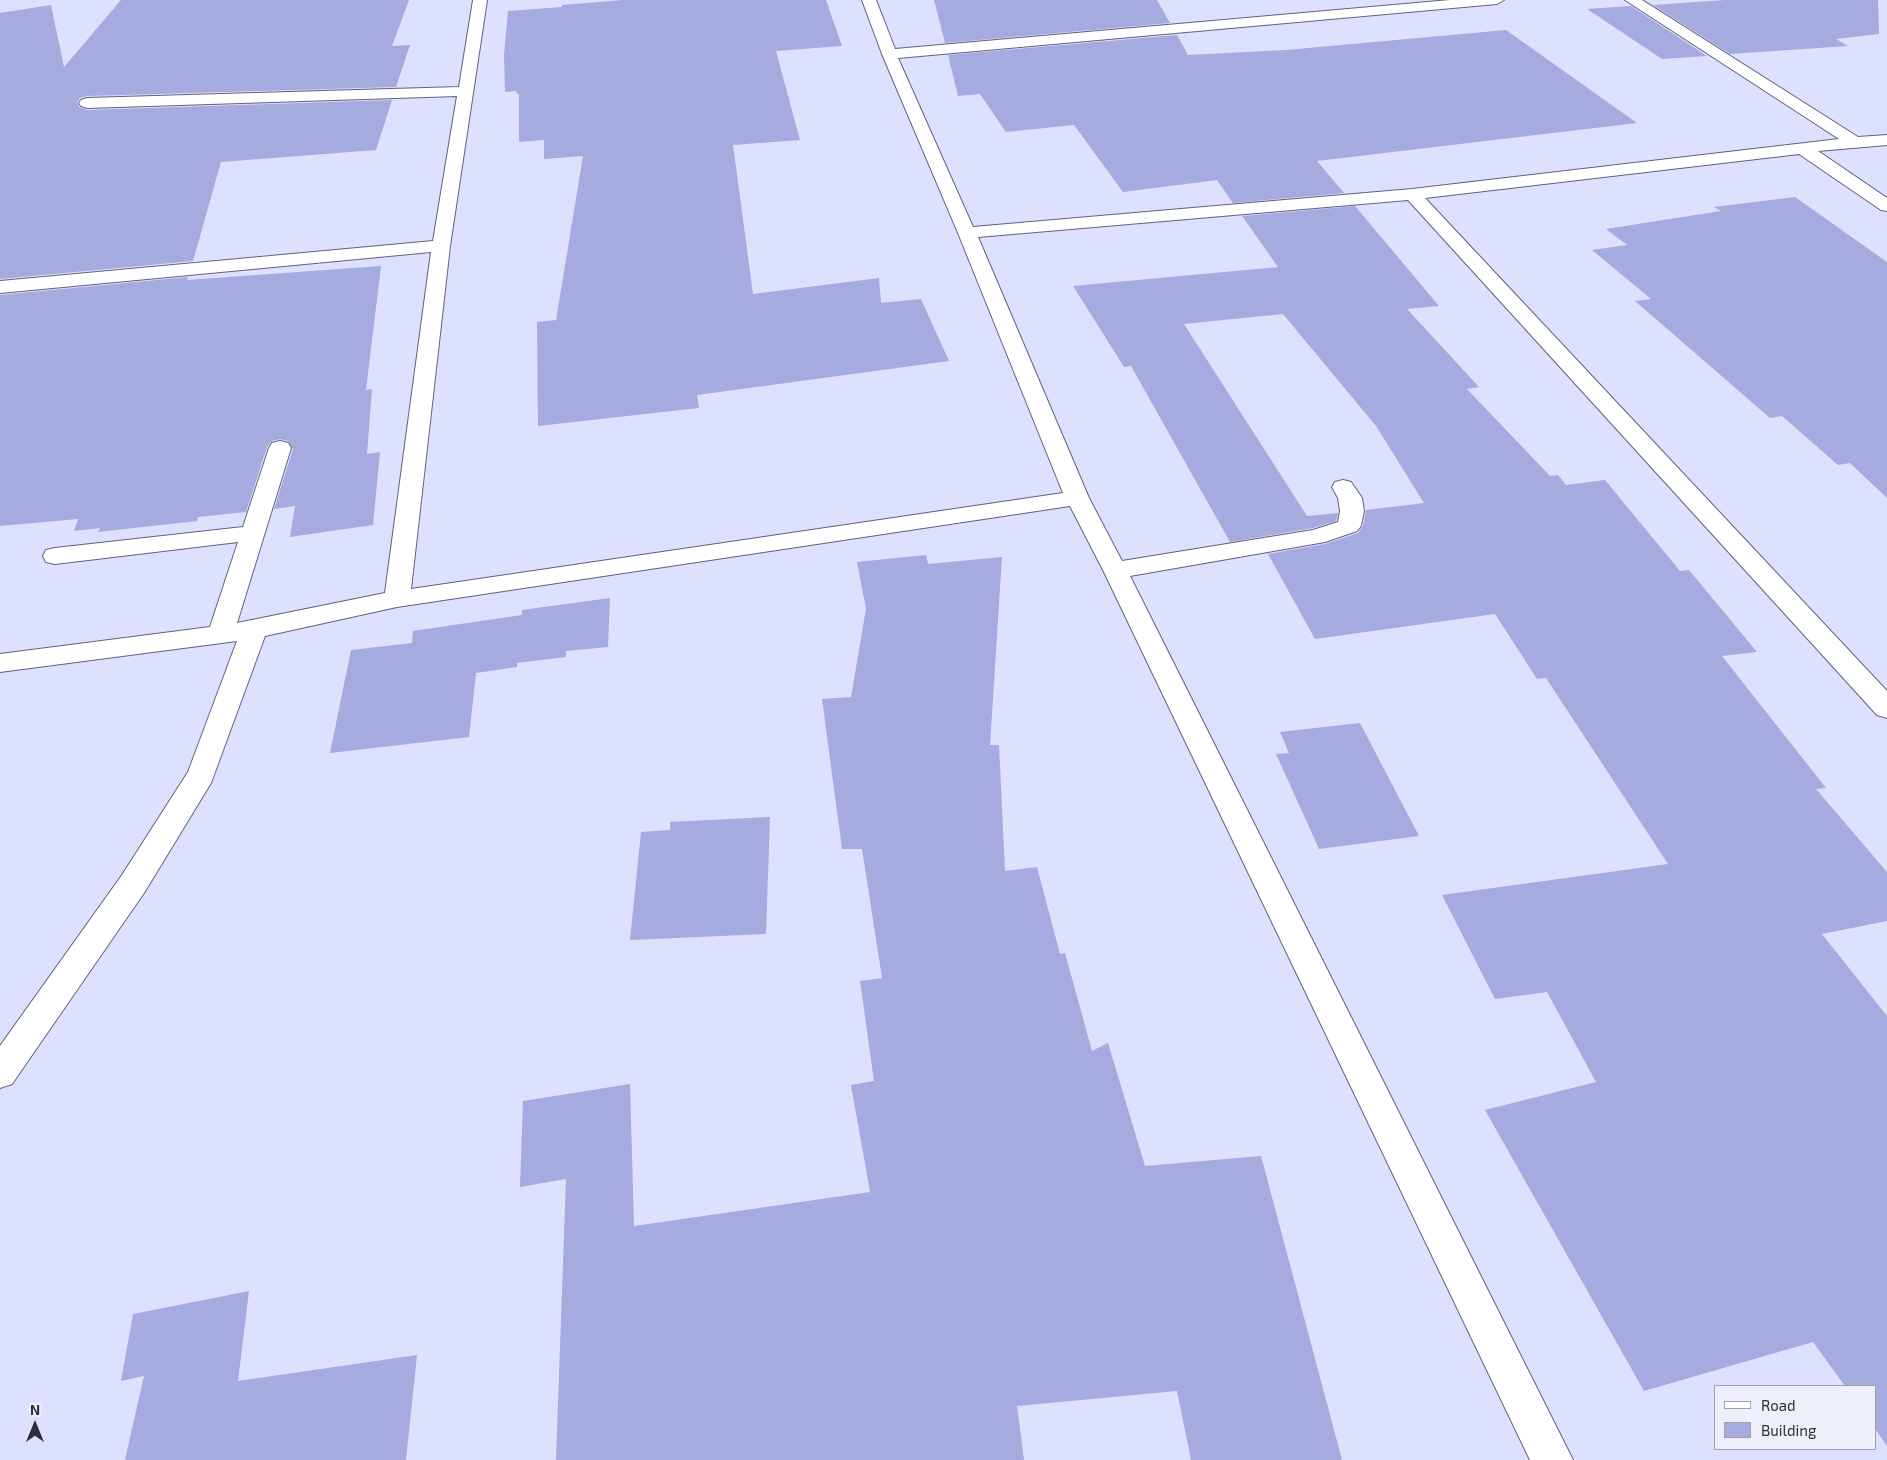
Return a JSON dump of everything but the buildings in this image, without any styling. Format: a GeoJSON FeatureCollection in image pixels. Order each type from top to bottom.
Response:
{"type":"FeatureCollection","features":[{"type":"Feature","properties":{"kind":"street"},"geometry":{"type":"LineString","coordinates":[[397,598],[441,246],[480,0]]}},
{"type":"Feature","properties":{"kind":"street"},"geometry":{"type":"LineString","coordinates":[[869,0],[889,54],[967,233],[1077,498],[1115,570],[1552,1460]]}},
{"type":"Feature","properties":{"kind":"street"},"geometry":{"type":"LineString","coordinates":[[889,54],[1496,0]]}},
{"type":"Feature","properties":{"kind":"street"},"geometry":{"type":"LineString","coordinates":[[1632,0],[1855,142]]}},
{"type":"Feature","properties":{"kind":"street"},"geometry":{"type":"LineString","coordinates":[[1282,6],[1293,17]]}},
{"type":"Feature","properties":{"kind":"street"},"geometry":{"type":"LineString","coordinates":[[86,104],[465,91]]}},
{"type":"Feature","properties":{"kind":"street"},"geometry":{"type":"LineString","coordinates":[[967,233],[1412,194],[1855,142],[1887,140]]}},
{"type":"Feature","properties":{"kind":"street"},"geometry":{"type":"LineString","coordinates":[[1802,149],[1887,206]]}},
{"type":"Feature","properties":{"kind":"street"},"geometry":{"type":"LineString","coordinates":[[1412,194],[1887,708]]}},
{"type":"Feature","properties":{"kind":"street"},"geometry":{"type":"LineString","coordinates":[[0,287],[441,246]]}},
{"type":"Feature","properties":{"kind":"street"},"geometry":{"type":"LineString","coordinates":[[221,634],[280,448]]}},
{"type":"Feature","properties":{"kind":"street"},"geometry":{"type":"LineString","coordinates":[[1115,570],[1317,537],[1349,526],[1352,510],[1350,498],[1343,488]]}},
{"type":"Feature","properties":{"kind":"street"},"geometry":{"type":"LineString","coordinates":[[0,663],[254,630],[397,598],[1077,498]]}},
{"type":"Feature","properties":{"kind":"street"},"geometry":{"type":"LineString","coordinates":[[55,556],[253,533]]}},
{"type":"Feature","properties":{"kind":"street"},"geometry":{"type":"LineString","coordinates":[[0,1073],[133,884],[201,775],[254,630]]}}]}
